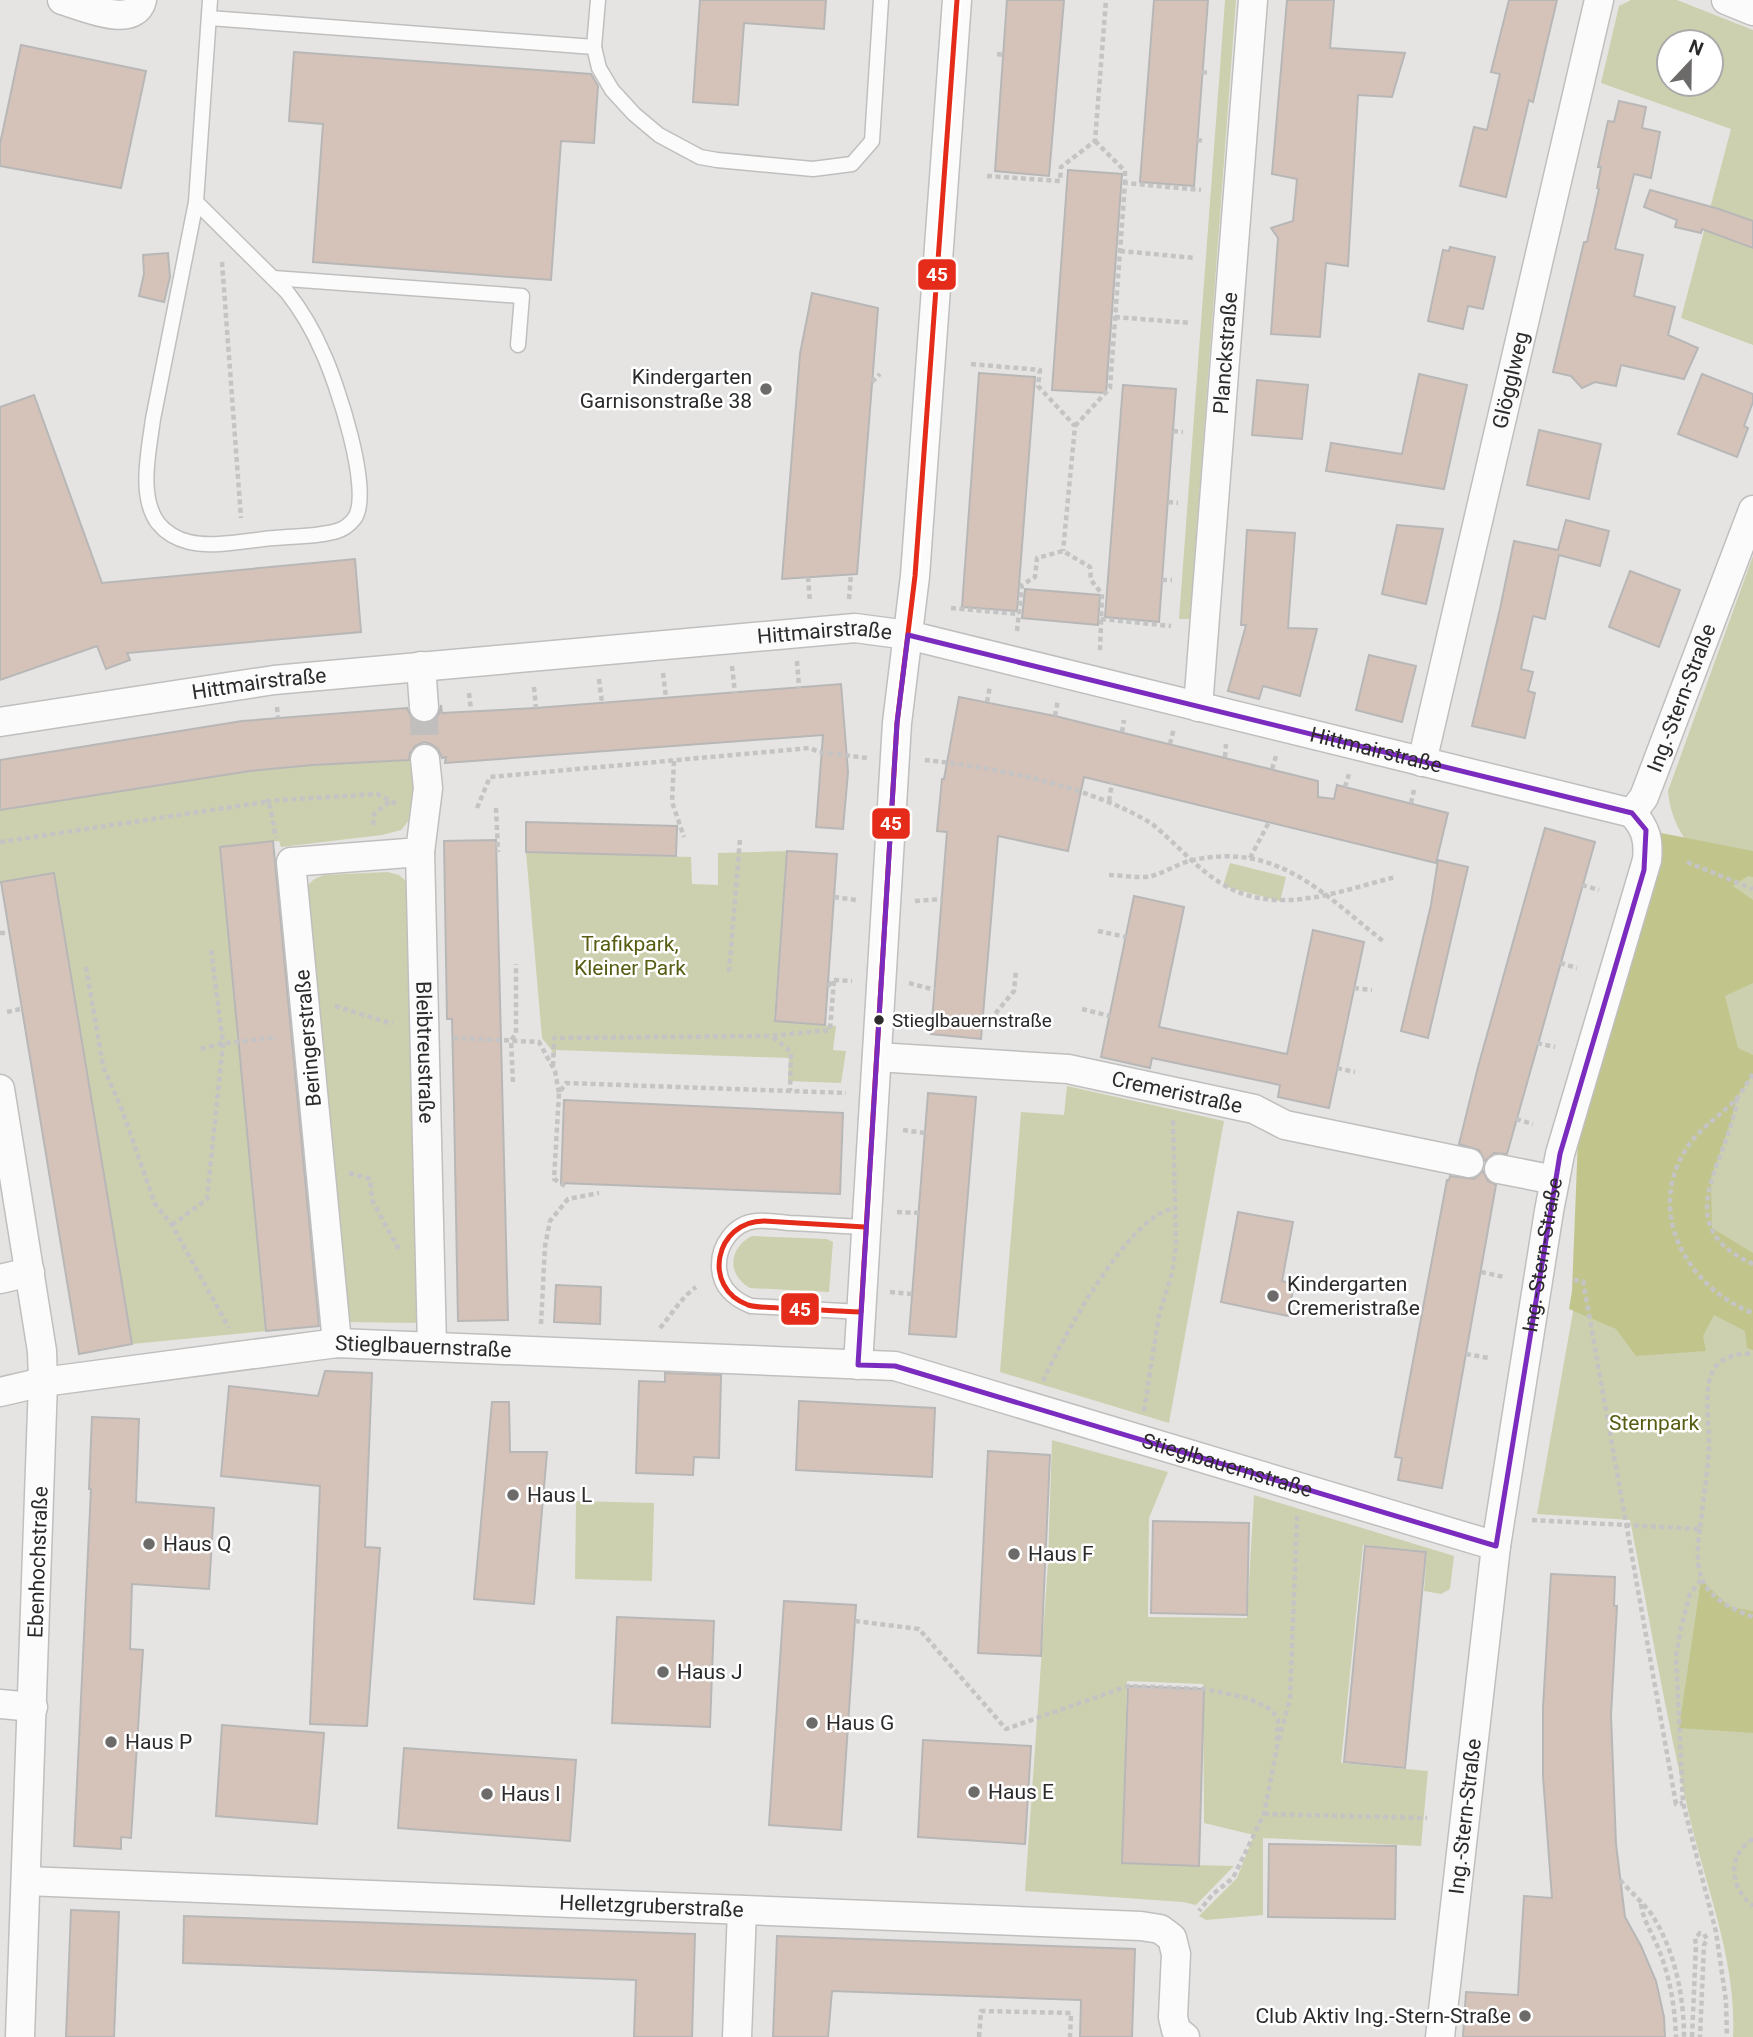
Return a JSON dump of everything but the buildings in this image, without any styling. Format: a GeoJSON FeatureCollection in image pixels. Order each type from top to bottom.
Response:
{"type":"FeatureCollection","features":[{"type":"Feature","properties":{"kind":"street"},"geometry":{"type":"LineString","coordinates":[[62,0],[120,16],[132,15],[141,7],[142,0]]}},
{"type":"Feature","properties":{"kind":"street"},"geometry":{"type":"LineString","coordinates":[[858,1365],[897,723],[915,576],[957,0]]}},
{"type":"Feature","properties":{"kind":"street","name":"Planckstraße"},"geometry":{"type":"LineString","coordinates":[[1198,707],[1253,0]]}},
{"type":"Feature","properties":{"kind":"street","name":"Glögglweg"},"geometry":{"type":"LineString","coordinates":[[1422,762],[1599,0]]}},
{"type":"Feature","properties":{"kind":"street"},"geometry":{"type":"LineString","coordinates":[[1726,0],[1753,11]]}},
{"type":"Feature","properties":{"kind":"street","name":"Ing.-Stern-Straße"},"geometry":{"type":"LineString","coordinates":[[1440,2037],[1496,1546],[1560,1154],[1647,860],[1649,842],[1646,830],[1632,813],[1644,797],[1753,510]]}},
{"type":"Feature","properties":{"kind":"street","name":"Hittmairstraße"},"geometry":{"type":"LineString","coordinates":[[0,722],[229,686],[421,666],[855,628],[875,629],[1632,813]]}},
{"type":"Feature","properties":{"kind":"street"},"geometry":{"type":"LineString","coordinates":[[421,666],[424,706]]}},
{"type":"Feature","properties":{"kind":"street","name":"Bleibtreustraße"},"geometry":{"type":"LineString","coordinates":[[425,758],[428,788],[420,852],[432,1346]]}},
{"type":"Feature","properties":{"kind":"street","name":"Beringerstraße"},"geometry":{"type":"LineString","coordinates":[[337,1343],[291,862],[420,852]]}},
{"type":"Feature","properties":{"kind":"street","name":"Cremeristraße"},"geometry":{"type":"LineString","coordinates":[[877,1058],[1068,1069],[1254,1109],[1285,1125],[1469,1163]]}},
{"type":"Feature","properties":{"kind":"street","name":"Ebenhochstraße"},"geometry":{"type":"LineString","coordinates":[[0,1089],[42,1351],[43,1382],[20,2037]]}},
{"type":"Feature","properties":{"kind":"street"},"geometry":{"type":"LineString","coordinates":[[1499,1169],[1555,1180]]}},
{"type":"Feature","properties":{"kind":"street"},"geometry":{"type":"LineString","coordinates":[[0,1279],[30,1272]]}},
{"type":"Feature","properties":{"kind":"street","name":"Stieglbauernstraße"},"geometry":{"type":"LineString","coordinates":[[0,1392],[43,1382],[337,1343],[895,1366],[1496,1546]]}},
{"type":"Feature","properties":{"kind":"street"},"geometry":{"type":"LineString","coordinates":[[0,1704],[33,1707]]}},
{"type":"Feature","properties":{"kind":"street","name":"Helletzgruberstraße"},"geometry":{"type":"LineString","coordinates":[[26,1881],[1120,1925],[1160,1929],[1172,1938],[1176,1954],[1173,2017],[1176,2030],[1185,2037]]}},
{"type":"Feature","properties":{"kind":"street"},"geometry":{"type":"LineString","coordinates":[[737,2037],[742,1910]]}},
{"type":"Feature","properties":{"kind":"lane"},"geometry":{"type":"LineString","coordinates":[[196,202],[298,306],[322,350],[333,377],[358,471],[360,505],[355,519],[340,530],[326,534],[204,544],[178,539],[160,525],[153,515],[149,501],[149,453],[153,419],[196,202],[210,0]]}},
{"type":"Feature","properties":{"kind":"lane"},"geometry":{"type":"LineString","coordinates":[[598,0],[594,47],[600,68],[612,90],[634,114],[659,135],[683,149],[717,160],[813,169],[852,164],[872,141],[881,0]]}},
{"type":"Feature","properties":{"kind":"lane"},"geometry":{"type":"LineString","coordinates":[[209,18],[594,47]]}},
{"type":"Feature","properties":{"kind":"lane"},"geometry":{"type":"LineString","coordinates":[[273,278],[522,296],[518,345]]}},
{"type":"Feature","properties":{"kind":"lane"},"geometry":{"type":"LineString","coordinates":[[861,1312],[751,1306],[737,1300],[727,1290],[720,1278],[719,1264],[727,1238],[737,1227],[756,1221],[865,1227]]}},
{"type":"Feature","properties":{"kind":"path"},"geometry":{"type":"LineString","coordinates":[[987,176],[1060,181],[1061,167],[1095,141],[1106,0]]}},
{"type":"Feature","properties":{"kind":"path"},"geometry":{"type":"LineString","coordinates":[[997,54],[1004,55]]}},
{"type":"Feature","properties":{"kind":"path"},"geometry":{"type":"LineString","coordinates":[[1202,72],[1210,73]]}},
{"type":"Feature","properties":{"kind":"path"},"geometry":{"type":"LineString","coordinates":[[1197,140],[1205,141]]}},
{"type":"Feature","properties":{"kind":"path"},"geometry":{"type":"LineString","coordinates":[[1063,551],[1075,426],[1110,388],[1125,171],[1095,141]]}},
{"type":"Feature","properties":{"kind":"path"},"geometry":{"type":"LineString","coordinates":[[1125,183],[1201,190]]}},
{"type":"Feature","properties":{"kind":"path"},"geometry":{"type":"LineString","coordinates":[[219,225],[242,541]]}},
{"type":"Feature","properties":{"kind":"path"},"geometry":{"type":"LineString","coordinates":[[1118,255],[1196,258]]}},
{"type":"Feature","properties":{"kind":"path"},"geometry":{"type":"LineString","coordinates":[[1115,317],[1191,323]]}},
{"type":"Feature","properties":{"kind":"path"},"geometry":{"type":"LineString","coordinates":[[971,364],[1040,370],[1038,386],[1075,426]]}},
{"type":"Feature","properties":{"kind":"path"},"geometry":{"type":"LineString","coordinates":[[872,382],[880,374]]}},
{"type":"Feature","properties":{"kind":"path"},"geometry":{"type":"LineString","coordinates":[[1173,431],[1183,432]]}},
{"type":"Feature","properties":{"kind":"path"},"geometry":{"type":"LineString","coordinates":[[1168,502],[1178,503]]}},
{"type":"Feature","properties":{"kind":"path"},"geometry":{"type":"LineString","coordinates":[[1015,642],[1022,585],[1035,577],[1037,558],[1063,551],[1090,567],[1091,580],[1102,594],[1099,663]]}},
{"type":"Feature","properties":{"kind":"path"},"geometry":{"type":"LineString","coordinates":[[849,603],[851,574]]}},
{"type":"Feature","properties":{"kind":"path"},"geometry":{"type":"LineString","coordinates":[[808,577],[810,607]]}},
{"type":"Feature","properties":{"kind":"path"},"geometry":{"type":"LineString","coordinates":[[1162,580],[1172,580]]}},
{"type":"Feature","properties":{"kind":"path"},"geometry":{"type":"LineString","coordinates":[[951,608],[1019,614]]}},
{"type":"Feature","properties":{"kind":"path"},"geometry":{"type":"LineString","coordinates":[[1101,619],[1171,625]]}},
{"type":"Feature","properties":{"kind":"path"},"geometry":{"type":"LineString","coordinates":[[796,653],[799,688]]}},
{"type":"Feature","properties":{"kind":"path"},"geometry":{"type":"LineString","coordinates":[[731,659],[735,693]]}},
{"type":"Feature","properties":{"kind":"path"},"geometry":{"type":"LineString","coordinates":[[663,665],[666,698]]}},
{"type":"Feature","properties":{"kind":"path"},"geometry":{"type":"LineString","coordinates":[[598,671],[602,703]]}},
{"type":"Feature","properties":{"kind":"path"},"geometry":{"type":"LineString","coordinates":[[533,676],[536,708]]}},
{"type":"Feature","properties":{"kind":"path"},"geometry":{"type":"LineString","coordinates":[[467,682],[471,710]]}},
{"type":"Feature","properties":{"kind":"path"},"geometry":{"type":"LineString","coordinates":[[477,808],[490,777],[810,748],[819,752],[874,759]]}},
{"type":"Feature","properties":{"kind":"path"},"geometry":{"type":"LineString","coordinates":[[918,759],[956,763],[1054,784],[1108,801],[1151,823],[1204,873],[1223,886],[1250,896],[1280,901],[1396,877]]}},
{"type":"Feature","properties":{"kind":"path"},"geometry":{"type":"LineString","coordinates":[[674,761],[672,802],[684,838]]}},
{"type":"Feature","properties":{"kind":"path"},"geometry":{"type":"LineString","coordinates":[[1108,801],[1112,783]]}},
{"type":"Feature","properties":{"kind":"path"},"geometry":{"type":"LineString","coordinates":[[0,842],[265,802],[377,794],[389,802],[405,806]]}},
{"type":"Feature","properties":{"kind":"path"},"geometry":{"type":"LineString","coordinates":[[265,802],[270,806],[277,840]]}},
{"type":"Feature","properties":{"kind":"path"},"geometry":{"type":"LineString","coordinates":[[373,827],[374,814],[389,802]]}},
{"type":"Feature","properties":{"kind":"path"},"geometry":{"type":"LineString","coordinates":[[496,808],[498,852]]}},
{"type":"Feature","properties":{"kind":"path"},"geometry":{"type":"LineString","coordinates":[[1250,858],[1269,822]]}},
{"type":"Feature","properties":{"kind":"path"},"geometry":{"type":"LineString","coordinates":[[729,972],[740,839]]}},
{"type":"Feature","properties":{"kind":"path"},"geometry":{"type":"LineString","coordinates":[[1109,875],[1151,876],[1191,860],[1229,856],[1265,860],[1297,875],[1383,942]]}},
{"type":"Feature","properties":{"kind":"path"},"geometry":{"type":"LineString","coordinates":[[1687,862],[1753,889]]}},
{"type":"Feature","properties":{"kind":"path"},"geometry":{"type":"LineString","coordinates":[[1582,885],[1599,890]]}},
{"type":"Feature","properties":{"kind":"path"},"geometry":{"type":"LineString","coordinates":[[834,897],[864,901]]}},
{"type":"Feature","properties":{"kind":"path"},"geometry":{"type":"LineString","coordinates":[[911,902],[942,899]]}},
{"type":"Feature","properties":{"kind":"path"},"geometry":{"type":"LineString","coordinates":[[1098,931],[1126,937]]}},
{"type":"Feature","properties":{"kind":"path"},"geometry":{"type":"LineString","coordinates":[[0,933],[8,933]]}},
{"type":"Feature","properties":{"kind":"path"},"geometry":{"type":"LineString","coordinates":[[172,1224],[207,1199],[223,1043],[211,949]]}},
{"type":"Feature","properties":{"kind":"path"},"geometry":{"type":"LineString","coordinates":[[1560,963],[1577,968]]}},
{"type":"Feature","properties":{"kind":"path"},"geometry":{"type":"LineString","coordinates":[[513,1082],[511,1040],[516,1034],[516,964]]}},
{"type":"Feature","properties":{"kind":"path"},"geometry":{"type":"LineString","coordinates":[[86,967],[103,1066],[122,1110],[155,1204],[172,1224],[230,1329]]}},
{"type":"Feature","properties":{"kind":"path"},"geometry":{"type":"LineString","coordinates":[[990,1020],[1014,991],[1016,970]]}},
{"type":"Feature","properties":{"kind":"path"},"geometry":{"type":"LineString","coordinates":[[552,1066],[554,1038],[772,1036],[830,1030],[834,980]]}},
{"type":"Feature","properties":{"kind":"path"},"geometry":{"type":"LineString","coordinates":[[828,986],[834,980],[857,981]]}},
{"type":"Feature","properties":{"kind":"path"},"geometry":{"type":"LineString","coordinates":[[905,982],[935,990]]}},
{"type":"Feature","properties":{"kind":"path"},"geometry":{"type":"LineString","coordinates":[[1354,988],[1372,990]]}},
{"type":"Feature","properties":{"kind":"path"},"geometry":{"type":"LineString","coordinates":[[305,1006],[327,1004],[443,1037],[539,1042],[552,1066],[559,1093],[555,1179],[565,1186]]}},
{"type":"Feature","properties":{"kind":"path"},"geometry":{"type":"LineString","coordinates":[[7,1012],[20,1009]]}},
{"type":"Feature","properties":{"kind":"path"},"geometry":{"type":"LineString","coordinates":[[1082,1009],[1110,1016]]}},
{"type":"Feature","properties":{"kind":"path"},"geometry":{"type":"LineString","coordinates":[[201,1049],[223,1043],[283,1036]]}},
{"type":"Feature","properties":{"kind":"path"},"geometry":{"type":"LineString","coordinates":[[772,1036],[791,1052],[790,1091]]}},
{"type":"Feature","properties":{"kind":"path"},"geometry":{"type":"LineString","coordinates":[[1537,1044],[1555,1047]]}},
{"type":"Feature","properties":{"kind":"path"},"geometry":{"type":"LineString","coordinates":[[1337,1068],[1355,1072]]}},
{"type":"Feature","properties":{"kind":"path"},"geometry":{"type":"LineString","coordinates":[[1753,1074],[1737,1097],[1686,1149],[1675,1175],[1670,1214],[1679,1247],[1695,1270],[1725,1298],[1753,1313]]}},
{"type":"Feature","properties":{"kind":"path"},"geometry":{"type":"LineString","coordinates":[[559,1093],[566,1083],[850,1094]]}},
{"type":"Feature","properties":{"kind":"path"},"geometry":{"type":"LineString","coordinates":[[1737,1097],[1735,1114],[1709,1184],[1708,1207],[1710,1221],[1721,1243],[1753,1264]]}},
{"type":"Feature","properties":{"kind":"path"},"geometry":{"type":"LineString","coordinates":[[1143,1419],[1158,1315],[1172,1273],[1176,1245],[1172,1126],[1174,1116]]}},
{"type":"Feature","properties":{"kind":"path"},"geometry":{"type":"LineString","coordinates":[[1516,1119],[1533,1124]]}},
{"type":"Feature","properties":{"kind":"path"},"geometry":{"type":"LineString","coordinates":[[899,1130],[925,1133]]}},
{"type":"Feature","properties":{"kind":"path"},"geometry":{"type":"LineString","coordinates":[[541,1331],[545,1246],[550,1221],[568,1199],[599,1192]]}},
{"type":"Feature","properties":{"kind":"path"},"geometry":{"type":"LineString","coordinates":[[1040,1388],[1079,1313],[1119,1253],[1149,1220],[1162,1210],[1175,1208]]}},
{"type":"Feature","properties":{"kind":"path"},"geometry":{"type":"LineString","coordinates":[[908,1212],[919,1213]]}},
{"type":"Feature","properties":{"kind":"path"},"geometry":{"type":"LineString","coordinates":[[1481,1272],[1504,1277]]}},
{"type":"Feature","properties":{"kind":"path"},"geometry":{"type":"LineString","coordinates":[[1574,1280],[1583,1281],[1676,1804],[1683,1803]]}},
{"type":"Feature","properties":{"kind":"path"},"geometry":{"type":"LineString","coordinates":[[657,1335],[659,1328],[685,1296],[696,1287]]}},
{"type":"Feature","properties":{"kind":"path"},"geometry":{"type":"LineString","coordinates":[[901,1293],[912,1294]]}},
{"type":"Feature","properties":{"kind":"path"},"geometry":{"type":"LineString","coordinates":[[1466,1354],[1489,1358]]}},
{"type":"Feature","properties":{"kind":"path"},"geometry":{"type":"LineString","coordinates":[[1753,1354],[1741,1354],[1724,1360],[1712,1373],[1708,1395],[1709,1451],[1698,1564],[1706,1589],[1721,1601],[1753,1617]]}},
{"type":"Feature","properties":{"kind":"path"},"geometry":{"type":"LineString","coordinates":[[1199,1910],[1233,1878],[1264,1814],[1290,1699],[1297,1505]]}},
{"type":"Feature","properties":{"kind":"path"},"geometry":{"type":"LineString","coordinates":[[1532,1520],[1700,1529]]}},
{"type":"Feature","properties":{"kind":"path"},"geometry":{"type":"LineString","coordinates":[[1701,1580],[1693,1588],[1687,1603],[1676,1657],[1683,1803],[1717,1932],[1726,2001],[1727,2037]]}},
{"type":"Feature","properties":{"kind":"path"},"geometry":{"type":"LineString","coordinates":[[855,1621],[919,1629],[1006,1729],[1128,1686],[1204,1689],[1248,1698],[1272,1710],[1278,1720],[1277,1747]]}},
{"type":"Feature","properties":{"kind":"path"},"geometry":{"type":"LineString","coordinates":[[1264,1814],[1427,1818]]}},
{"type":"Feature","properties":{"kind":"path"},"geometry":{"type":"LineString","coordinates":[[1753,1839],[1742,1848],[1733,1870],[1734,1882],[1739,1892],[1753,1906]]}},
{"type":"Feature","properties":{"kind":"path"},"geometry":{"type":"LineString","coordinates":[[1620,1880],[1655,1923],[1673,1965],[1683,2005],[1684,2037]]}},
{"type":"Feature","properties":{"kind":"path"},"geometry":{"type":"LineString","coordinates":[[1641,1903],[1643,1917],[1656,1942],[1668,1977],[1676,2037]]}},
{"type":"Feature","properties":{"kind":"path"},"geometry":{"type":"LineString","coordinates":[[1692,2037],[1695,1938],[1701,1933],[1707,1939],[1704,1945],[1700,2037]]}},
{"type":"Feature","properties":{"kind":"path"},"geometry":{"type":"LineString","coordinates":[[979,2037],[981,2011],[1071,2013],[1070,2037]]}},
{"type":"Feature","properties":{"kind":"highlighted area"},"geometry":{"type":"Polygon","coordinates":[[[908,635],[1632,813],[1646,830],[1644,870],[1560,1154],[1496,1546],[895,1366],[858,1365],[897,723],[908,635]]]}},
{"type":"Feature","properties":{"kind":"green space"},"geometry":{"type":"Polygon","coordinates":[[[1225,0],[1236,0],[1190,619],[1179,619],[1225,0]]]}},
{"type":"Feature","properties":{"kind":"green space"},"geometry":{"type":"Polygon","coordinates":[[[1631,0],[1677,0],[1753,30],[1753,345],[1681,318],[1731,129],[1601,83],[1619,6],[1631,0]]]}},
{"type":"Feature","properties":{"kind":"green space","name":"Sternpark"},"geometry":{"type":"Polygon","coordinates":[[[1753,556],[1753,2037],[1733,2037],[1731,1983],[1726,1956],[1682,1785],[1630,1520],[1537,1514],[1597,1177],[1695,853],[1677,824],[1668,791],[1753,556]]]}},
{"type":"Feature","properties":{"kind":"green space"},"geometry":{"type":"Polygon","coordinates":[[[419,759],[411,818],[401,830],[382,835],[281,847],[279,841],[220,847],[266,1331],[132,1344],[53,874],[0,882],[0,810],[250,771],[419,759]]]}},
{"type":"Feature","properties":{"kind":"green space"},"geometry":{"type":"Polygon","coordinates":[[[1646,830],[1753,851],[1753,877],[1748,876],[1733,886],[1753,900],[1753,983],[1725,996],[1738,1048],[1753,1055],[1753,1074],[1737,1097],[1711,1178],[1712,1228],[1753,1253],[1753,1350],[1747,1348],[1745,1331],[1714,1315],[1703,1336],[1706,1351],[1636,1356],[1616,1329],[1569,1309],[1572,1291],[1580,1087],[1646,830]]]}},
{"type":"Feature","properties":{"kind":"green space","name":"Trafikpark, Kleiner Park"},"geometry":{"type":"Polygon","coordinates":[[[787,851],[774,1021],[836,1026],[833,1050],[846,1051],[841,1083],[788,1081],[789,1058],[556,1050],[556,1056],[542,1038],[526,852],[691,857],[692,884],[718,885],[718,853],[787,851]]]}},
{"type":"Feature","properties":{"kind":"green space"},"geometry":{"type":"Polygon","coordinates":[[[1230,863],[1286,877],[1280,901],[1223,886],[1230,863]]]}},
{"type":"Feature","properties":{"kind":"green space"},"geometry":{"type":"Polygon","coordinates":[[[388,872],[399,875],[407,882],[422,1323],[345,1322],[335,1169],[319,1044],[305,894],[311,882],[324,875],[388,872]]]}},
{"type":"Feature","properties":{"kind":"green space"},"geometry":{"type":"Polygon","coordinates":[[[1067,1086],[1224,1121],[1169,1423],[1000,1372],[1021,1112],[1064,1115],[1067,1086]]]}},
{"type":"Feature","properties":{"kind":"green space"},"geometry":{"type":"Polygon","coordinates":[[[752,1236],[827,1239],[833,1242],[829,1292],[750,1288],[742,1283],[733,1262],[738,1247],[752,1236]]]}},
{"type":"Feature","properties":{"kind":"green space"},"geometry":{"type":"Polygon","coordinates":[[[1052,1440],[1168,1472],[1149,1518],[1148,1617],[1247,1618],[1254,1495],[1454,1556],[1450,1589],[1441,1594],[1424,1591],[1427,1551],[1363,1545],[1341,1763],[1428,1771],[1421,1846],[1263,1838],[1263,1915],[1206,1920],[1199,1916],[1237,1878],[1254,1835],[1204,1823],[1203,1684],[1127,1681],[1122,1863],[1234,1866],[1196,1905],[1025,1891],[1048,1563],[1052,1440]]]}},
{"type":"Feature","properties":{"kind":"green space"},"geometry":{"type":"Polygon","coordinates":[[[576,1501],[654,1503],[652,1581],[575,1579],[576,1501]]]}},
{"type":"Feature","properties":{"kind":"green space"},"geometry":{"type":"Polygon","coordinates":[[[1701,1580],[1730,1607],[1753,1611],[1753,1733],[1679,1728],[1701,1580]]]}},
{"type":"Feature","properties":{"kind":"tunnel"},"geometry":{"type":"LineString","coordinates":[[424,707],[425,759]]}},
{"type":"Feature","properties":{"kind":"transit line","name":"45"},"geometry":{"type":"LineString","coordinates":[[865,1227],[764,1221],[747,1224],[734,1232],[725,1243],[719,1271],[724,1285],[733,1297],[748,1305],[861,1312],[897,723],[915,576],[957,0]]}},
{"type":"Feature","properties":{"kind":"place","name":"Kindergarten Garnisonstraße 38"},"geometry":{"type":"Point","coordinates":[766,389]}},
{"type":"Feature","properties":{"kind":"place","name":"Stieglbauernstraße"},"geometry":{"type":"Point","coordinates":[879,1020]}},
{"type":"Feature","properties":{"kind":"place","name":"Kindergarten Cremeristraße"},"geometry":{"type":"Point","coordinates":[1273,1296]}},
{"type":"Feature","properties":{"kind":"place","name":"Haus L"},"geometry":{"type":"Point","coordinates":[513,1495]}},
{"type":"Feature","properties":{"kind":"place","name":"Haus Q"},"geometry":{"type":"Point","coordinates":[149,1544]}},
{"type":"Feature","properties":{"kind":"place","name":"Haus F"},"geometry":{"type":"Point","coordinates":[1014,1554]}},
{"type":"Feature","properties":{"kind":"place","name":"Haus J"},"geometry":{"type":"Point","coordinates":[663,1672]}},
{"type":"Feature","properties":{"kind":"place","name":"Haus G"},"geometry":{"type":"Point","coordinates":[812,1723]}},
{"type":"Feature","properties":{"kind":"place","name":"Haus P"},"geometry":{"type":"Point","coordinates":[111,1742]}},
{"type":"Feature","properties":{"kind":"place","name":"Haus E"},"geometry":{"type":"Point","coordinates":[974,1792]}},
{"type":"Feature","properties":{"kind":"place","name":"Haus I"},"geometry":{"type":"Point","coordinates":[487,1794]}},
{"type":"Feature","properties":{"kind":"place","name":"Club Aktiv Ing.-Stern-Straße"},"geometry":{"type":"Point","coordinates":[1525,2016]}}]}
